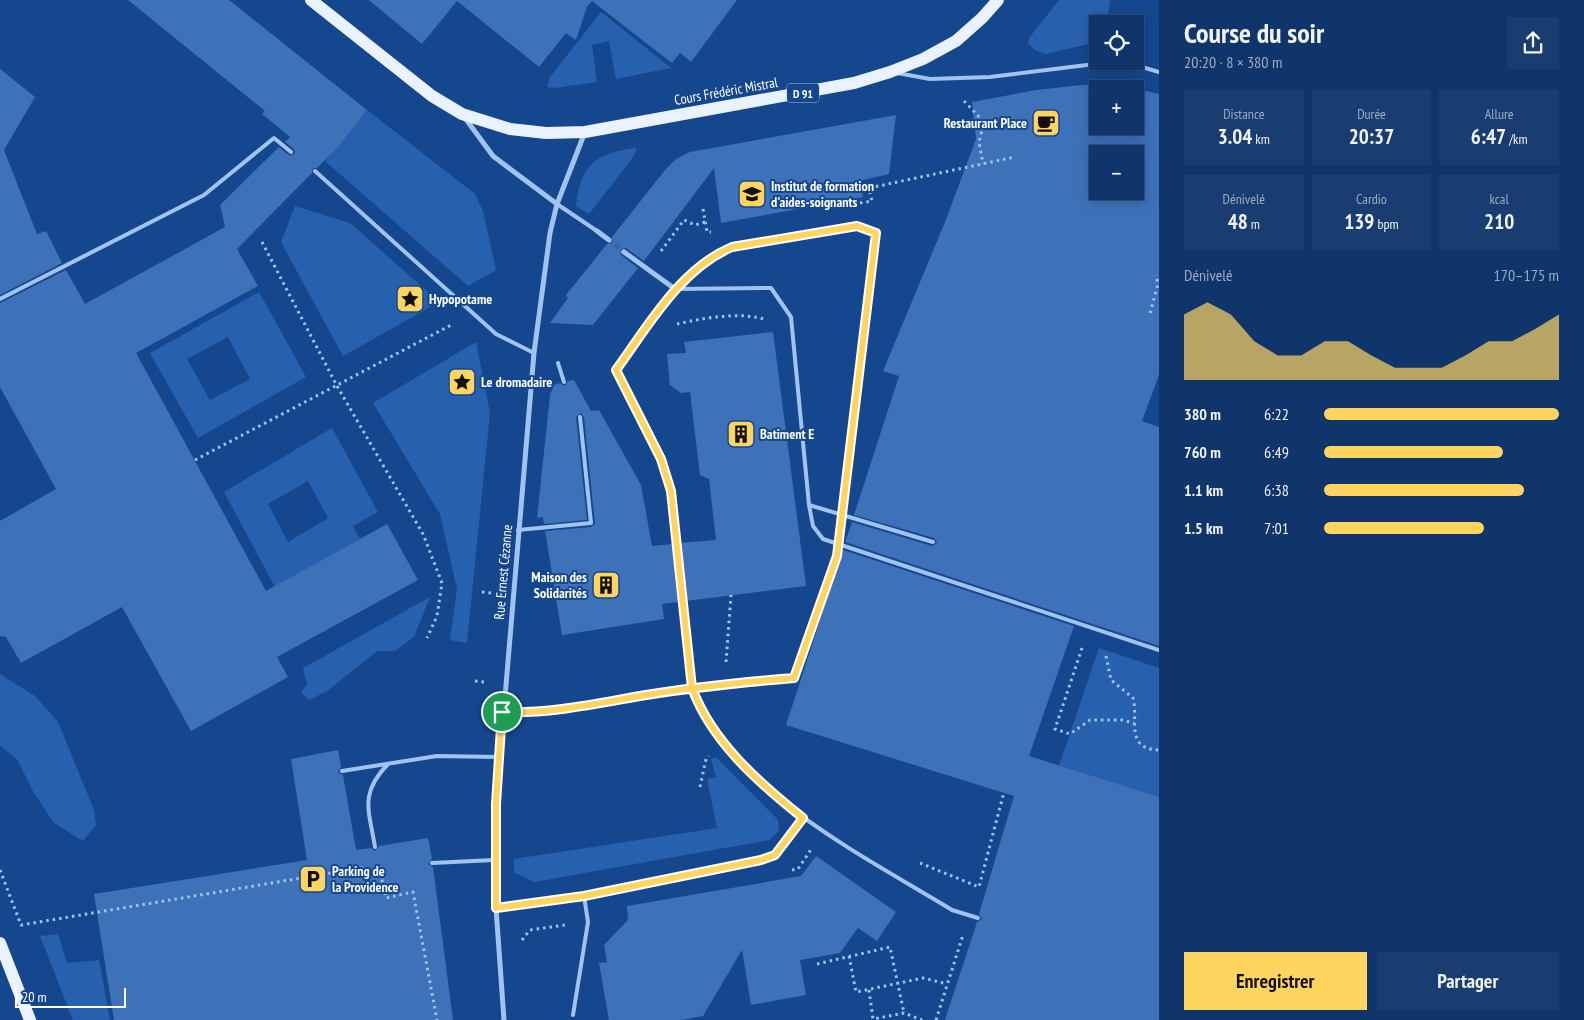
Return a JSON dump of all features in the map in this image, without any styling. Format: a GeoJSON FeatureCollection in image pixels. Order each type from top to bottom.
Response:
{"type":"FeatureCollection","features":[{"type":"Feature","properties":{"kind":"main road","name":"D 91"},"geometry":{"type":"LineString","coordinates":[[311,0],[432,96],[462,114],[510,129],[546,132],[585,132]]}},
{"type":"Feature","properties":{"kind":"main road","name":"Cours Frédéric Mistral"},"geometry":{"type":"LineString","coordinates":[[585,132],[854,83],[890,72],[922,59],[956,41],[982,18],[998,0]]}},
{"type":"Feature","properties":{"kind":"main road"},"geometry":{"type":"LineString","coordinates":[[0,943],[30,1020]]}},
{"type":"Feature","properties":{"kind":"street"},"geometry":{"type":"LineString","coordinates":[[462,114],[494,156],[557,204]]}},
{"type":"Feature","properties":{"kind":"street","name":"Rue Ernest Cézanne"},"geometry":{"type":"LineString","coordinates":[[504,1020],[494,860],[498,757],[534,353],[550,233],[557,204],[585,132]]}},
{"type":"Feature","properties":{"kind":"street"},"geometry":{"type":"LineString","coordinates":[[597,232],[610,240]]}},
{"type":"Feature","properties":{"kind":"street"},"geometry":{"type":"LineString","coordinates":[[624,252],[675,289]]}},
{"type":"Feature","properties":{"kind":"lane"},"geometry":{"type":"LineString","coordinates":[[890,72],[930,79],[990,77],[1103,63],[1132,64],[1159,72]]}},
{"type":"Feature","properties":{"kind":"lane"},"geometry":{"type":"LineString","coordinates":[[0,300],[204,195],[274,138],[291,152]]}},
{"type":"Feature","properties":{"kind":"lane"},"geometry":{"type":"LineString","coordinates":[[315,171],[496,334],[534,353]]}},
{"type":"Feature","properties":{"kind":"lane"},"geometry":{"type":"LineString","coordinates":[[557,204],[597,232]]}},
{"type":"Feature","properties":{"kind":"lane"},"geometry":{"type":"LineString","coordinates":[[502,712],[546,711],[692,688],[794,678],[837,556],[876,233],[857,226],[732,247],[714,254],[675,289],[616,370],[661,459],[671,491],[692,688],[698,705],[723,743],[768,789],[803,818],[952,910],[978,918]]}},
{"type":"Feature","properties":{"kind":"lane"},"geometry":{"type":"LineString","coordinates":[[675,289],[772,288],[791,317],[809,505],[813,526],[823,539],[1159,650]]}},
{"type":"Feature","properties":{"kind":"lane"},"geometry":{"type":"LineString","coordinates":[[558,363],[564,382]]}},
{"type":"Feature","properties":{"kind":"lane"},"geometry":{"type":"LineString","coordinates":[[518,530],[591,523],[580,417]]}},
{"type":"Feature","properties":{"kind":"lane"},"geometry":{"type":"LineString","coordinates":[[809,505],[932,542]]}},
{"type":"Feature","properties":{"kind":"lane"},"geometry":{"type":"LineString","coordinates":[[342,771],[437,756],[498,757]]}},
{"type":"Feature","properties":{"kind":"lane"},"geometry":{"type":"LineString","coordinates":[[375,847],[368,804],[370,790],[375,778],[388,764]]}},
{"type":"Feature","properties":{"kind":"lane"},"geometry":{"type":"LineString","coordinates":[[496,908],[584,896],[761,860],[775,855],[803,818]]}},
{"type":"Feature","properties":{"kind":"lane"},"geometry":{"type":"LineString","coordinates":[[432,863],[494,860]]}},
{"type":"Feature","properties":{"kind":"lane"},"geometry":{"type":"LineString","coordinates":[[573,1015],[588,922],[584,896]]}},
{"type":"Feature","properties":{"kind":"path"},"geometry":{"type":"LineString","coordinates":[[961,97],[984,122],[979,142],[983,164]]}},
{"type":"Feature","properties":{"kind":"path"},"geometry":{"type":"LineString","coordinates":[[872,201],[869,188],[1015,157]]}},
{"type":"Feature","properties":{"kind":"path"},"geometry":{"type":"LineString","coordinates":[[703,209],[707,232]]}},
{"type":"Feature","properties":{"kind":"path"},"geometry":{"type":"LineString","coordinates":[[647,269],[684,220],[695,225],[705,222]]}},
{"type":"Feature","properties":{"kind":"path"},"geometry":{"type":"LineString","coordinates":[[262,242],[337,386],[423,534],[442,583],[437,616],[427,638]]}},
{"type":"Feature","properties":{"kind":"path"},"geometry":{"type":"LineString","coordinates":[[1150,313],[1158,284],[1156,275]]}},
{"type":"Feature","properties":{"kind":"path"},"geometry":{"type":"LineString","coordinates":[[194,460],[337,386],[473,312]]}},
{"type":"Feature","properties":{"kind":"path"},"geometry":{"type":"LineString","coordinates":[[671,328],[677,324],[702,319],[755,316],[775,323]]}},
{"type":"Feature","properties":{"kind":"path"},"geometry":{"type":"LineString","coordinates":[[1082,648],[1055,730],[1070,734],[1090,720],[1122,720],[1134,723]]}},
{"type":"Feature","properties":{"kind":"path"},"geometry":{"type":"LineString","coordinates":[[1106,656],[1111,680],[1133,698],[1135,705],[1134,723],[1140,744],[1148,749],[1159,750]]}},
{"type":"Feature","properties":{"kind":"path"},"geometry":{"type":"LineString","coordinates":[[918,862],[979,887],[1004,792]]}},
{"type":"Feature","properties":{"kind":"path"},"geometry":{"type":"LineString","coordinates":[[378,865],[386,898],[413,892],[437,1020]]}},
{"type":"Feature","properties":{"kind":"path"},"geometry":{"type":"LineString","coordinates":[[0,870],[21,925],[368,867]]}},
{"type":"Feature","properties":{"kind":"path"},"geometry":{"type":"LineString","coordinates":[[936,1020],[960,944]]}},
{"type":"Feature","properties":{"kind":"path"},"geometry":{"type":"LineString","coordinates":[[817,964],[890,947],[904,1013]]}},
{"type":"Feature","properties":{"kind":"path"},"geometry":{"type":"LineString","coordinates":[[849,956],[856,992],[923,978],[947,984]]}},
{"type":"Feature","properties":{"kind":"path"},"geometry":{"type":"LineString","coordinates":[[869,990],[874,1019],[904,1013],[922,1020]]}},
{"type":"Feature","properties":{"kind":"shaded area"},"geometry":{"type":"Polygon","coordinates":[[[1059,0],[1110,0],[1108,15],[1089,15],[1089,44],[1045,54],[1035,50],[1028,44],[1029,38],[1059,0]]]}},
{"type":"Feature","properties":{"kind":"shaded area"},"geometry":{"type":"Polygon","coordinates":[[[601,12],[671,68],[616,79],[609,41],[592,45],[597,82],[554,88],[547,87],[550,77],[601,12]]]}},
{"type":"Feature","properties":{"kind":"shaded area"},"geometry":{"type":"Polygon","coordinates":[[[367,110],[475,194],[483,211],[496,270],[468,286],[325,161],[367,110]]]}},
{"type":"Feature","properties":{"kind":"shaded area"},"geometry":{"type":"Polygon","coordinates":[[[637,148],[634,156],[589,214],[576,206],[581,180],[593,163],[611,153],[637,148]]]}},
{"type":"Feature","properties":{"kind":"shaded area"},"geometry":{"type":"Polygon","coordinates":[[[295,206],[350,223],[439,302],[343,356],[281,242],[295,206]]]}},
{"type":"Feature","properties":{"kind":"shaded area"},"geometry":{"type":"Polygon","coordinates":[[[259,292],[306,377],[198,438],[150,353],[259,292]],[[228,337],[187,359],[210,400],[250,379],[228,337]]]}},
{"type":"Feature","properties":{"kind":"shaded area"},"geometry":{"type":"Polygon","coordinates":[[[476,342],[490,413],[467,643],[450,640],[457,589],[440,514],[373,403],[476,342]]]}},
{"type":"Feature","properties":{"kind":"shaded area"},"geometry":{"type":"Polygon","coordinates":[[[332,428],[378,512],[353,526],[360,539],[275,587],[224,492],[332,428]],[[308,481],[268,504],[288,542],[328,518],[308,481]]]}},
{"type":"Feature","properties":{"kind":"shaded area"},"geometry":{"type":"Polygon","coordinates":[[[430,597],[414,637],[395,651],[377,651],[327,691],[309,700],[301,692],[307,684],[303,668],[430,597]]]}},
{"type":"Feature","properties":{"kind":"shaded area"},"geometry":{"type":"Polygon","coordinates":[[[1099,648],[1159,668],[1159,797],[1059,766],[1099,648]]]}},
{"type":"Feature","properties":{"kind":"shaded area"},"geometry":{"type":"Polygon","coordinates":[[[0,674],[35,696],[58,722],[94,810],[96,825],[83,841],[54,823],[34,793],[17,759],[0,746],[0,674]]]}},
{"type":"Feature","properties":{"kind":"shaded area"},"geometry":{"type":"Polygon","coordinates":[[[716,757],[778,820],[779,831],[769,840],[534,882],[514,872],[514,859],[717,828],[707,779],[716,777],[711,759],[716,757]]]}},
{"type":"Feature","properties":{"kind":"shaded area"},"geometry":{"type":"Polygon","coordinates":[[[58,934],[67,963],[99,960],[110,1020],[73,1020],[40,936],[58,934]]]}},
{"type":"Feature","properties":{"kind":"building"},"geometry":{"type":"Polygon","coordinates":[[[128,0],[229,0],[367,110],[337,148],[317,168],[313,168],[312,173],[237,249],[258,286],[136,353],[266,591],[387,524],[418,580],[277,657],[288,677],[191,731],[122,607],[21,663],[6,637],[0,636],[0,521],[56,489],[0,387],[0,303],[66,270],[85,304],[225,227],[220,205],[279,147],[290,156],[295,153],[294,149],[285,142],[290,137],[262,114],[265,111],[128,0]]]}},
{"type":"Feature","properties":{"kind":"building"},"geometry":{"type":"Polygon","coordinates":[[[369,0],[737,0],[691,62],[680,53],[672,63],[592,1],[587,7],[576,40],[566,33],[539,67],[457,1],[422,44],[369,0]]]}},
{"type":"Feature","properties":{"kind":"building"},"geometry":{"type":"Polygon","coordinates":[[[0,69],[35,97],[4,150],[37,234],[46,231],[62,263],[0,295],[0,69]]]}},
{"type":"Feature","properties":{"kind":"building"},"geometry":{"type":"Polygon","coordinates":[[[1089,85],[1089,135],[1144,135],[1144,90],[1159,94],[1159,375],[1142,421],[1159,427],[1159,646],[845,542],[852,522],[932,546],[937,543],[934,538],[854,515],[899,376],[883,371],[945,222],[976,139],[972,102],[1036,90],[1089,85]]]}},
{"type":"Feature","properties":{"kind":"building"},"geometry":{"type":"Polygon","coordinates":[[[896,115],[889,174],[859,181],[863,197],[721,223],[714,168],[644,261],[626,248],[621,249],[621,255],[638,268],[593,325],[550,323],[568,298],[566,295],[607,244],[612,243],[612,237],[665,170],[676,159],[690,152],[896,115]]]}},
{"type":"Feature","properties":{"kind":"building","name":"Batiment E"},"geometry":{"type":"Polygon","coordinates":[[[773,332],[806,586],[686,601],[680,543],[716,540],[709,479],[700,475],[690,392],[681,393],[670,385],[667,354],[686,353],[684,342],[773,332]]]}},
{"type":"Feature","properties":{"kind":"building"},"geometry":{"type":"Polygon","coordinates":[[[574,380],[591,411],[599,410],[641,485],[652,546],[673,544],[679,602],[662,604],[664,619],[562,635],[545,531],[591,527],[595,524],[584,417],[581,413],[576,417],[587,520],[544,524],[543,517],[537,518],[550,395],[554,385],[560,383],[565,386],[568,381],[574,380]]]}},
{"type":"Feature","properties":{"kind":"building"},"geometry":{"type":"Polygon","coordinates":[[[843,550],[1074,626],[1029,756],[1159,797],[1159,1020],[945,1020],[977,922],[982,919],[979,914],[1014,796],[786,725],[843,550]]]}},
{"type":"Feature","properties":{"kind":"building","name":"Parking de la Providence"},"geometry":{"type":"Polygon","coordinates":[[[338,750],[341,767],[338,772],[343,775],[356,850],[371,848],[375,851],[379,846],[428,838],[432,859],[428,864],[433,867],[453,1020],[114,1020],[94,894],[307,860],[291,759],[338,750]]]}},
{"type":"Feature","properties":{"kind":"building"},"geometry":{"type":"Polygon","coordinates":[[[816,856],[896,912],[877,941],[858,928],[840,953],[800,960],[806,995],[751,1005],[742,950],[703,1016],[682,1020],[609,1020],[599,963],[607,962],[604,945],[628,920],[627,906],[801,876],[816,856]]]}},
{"type":"Feature","properties":{"kind":"tunnel"},"geometry":{"type":"LineString","coordinates":[[609,240],[624,252]]}},
{"type":"Feature","properties":{"kind":"place","name":"Restaurant Place"},"geometry":{"type":"Point","coordinates":[1046,123]}},
{"type":"Feature","properties":{"kind":"place","name":"Institut de formation d'aides-soignants"},"geometry":{"type":"Point","coordinates":[752,194]}},
{"type":"Feature","properties":{"kind":"place","name":"Hypopotame"},"geometry":{"type":"Point","coordinates":[410,299]}},
{"type":"Feature","properties":{"kind":"place","name":"Le dromadaire"},"geometry":{"type":"Point","coordinates":[462,382]}},
{"type":"Feature","properties":{"kind":"place","name":"Batiment E"},"geometry":{"type":"Point","coordinates":[741,434]}},
{"type":"Feature","properties":{"kind":"place","name":"Maison des Solidarités"},"geometry":{"type":"Point","coordinates":[606,585]}},
{"type":"Feature","properties":{"kind":"place","name":"Parking de la Providence"},"geometry":{"type":"Point","coordinates":[313,879]}},
{"type":"Feature","properties":{"kind":"route"},"geometry":{"type":"LineString","coordinates":[[502,712],[498,757],[494,860],[496,908],[584,896],[761,860],[775,855],[803,818],[768,789],[723,743],[698,705],[692,688],[671,491],[661,459],[616,370],[675,289],[714,254],[732,247],[857,226],[876,233],[837,556],[794,678],[725,683],[692,688],[546,711],[502,712]]}}]}
